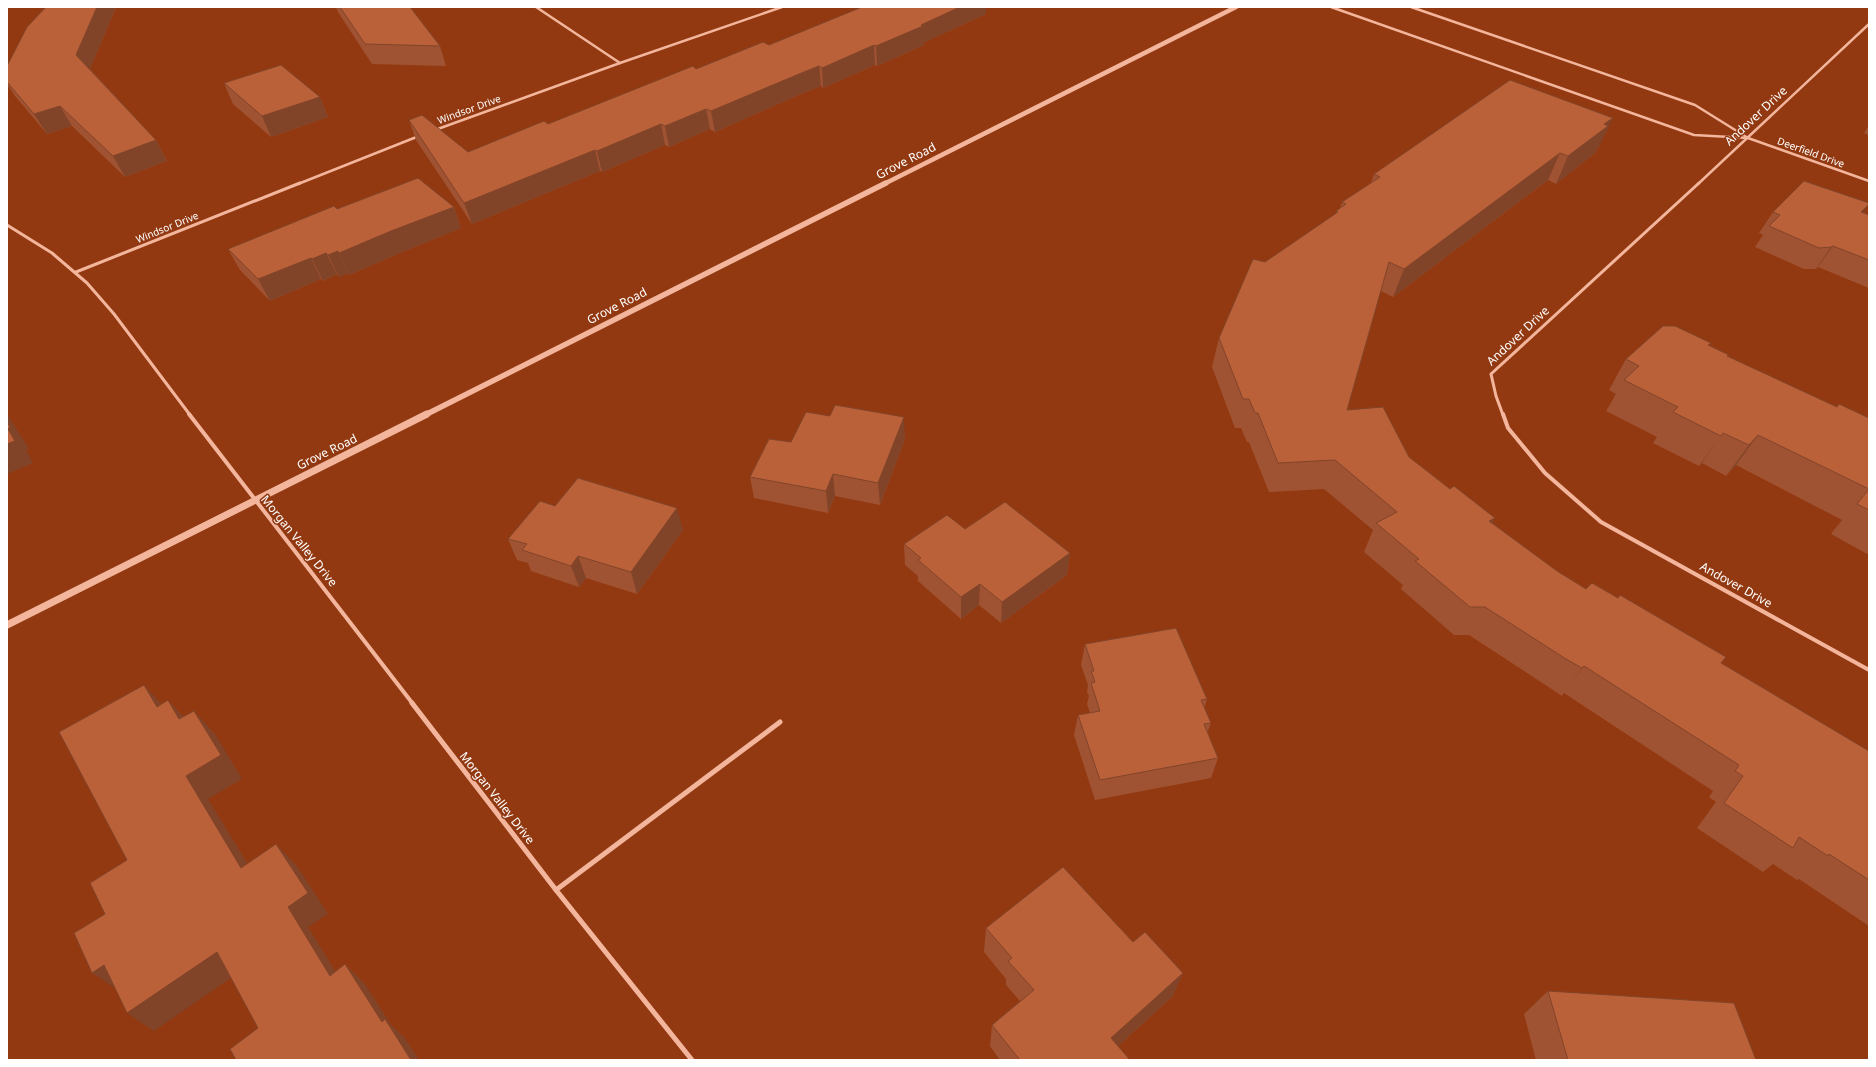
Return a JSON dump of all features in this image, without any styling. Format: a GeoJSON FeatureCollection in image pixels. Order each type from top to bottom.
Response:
{"type":"FeatureCollection","features":[{"type":"Feature","properties":{"kind":"street"},"geometry":{"type":"LineString","coordinates":[[536,7],[620,63]]}},
{"type":"Feature","properties":{"kind":"street","name":"Windsor Drive"},"geometry":{"type":"LineString","coordinates":[[431,132],[620,63],[782,7]]}},
{"type":"Feature","properties":{"kind":"street","name":"Grove Road"},"geometry":{"type":"LineString","coordinates":[[7,625],[1236,7]]}},
{"type":"Feature","properties":{"kind":"street"},"geometry":{"type":"LineString","coordinates":[[1331,7],[1694,134],[1748,138]]}},
{"type":"Feature","properties":{"kind":"street"},"geometry":{"type":"LineString","coordinates":[[1411,7],[1695,105],[1748,138]]}},
{"type":"Feature","properties":{"kind":"street","name":"Andover Drive"},"geometry":{"type":"LineString","coordinates":[[1869,24],[1748,138],[1491,374],[1508,428],[1545,473],[1601,522],[1869,670]]}},
{"type":"Feature","properties":{"kind":"street","name":"Windsor Drive"},"geometry":{"type":"LineString","coordinates":[[76,272],[424,134]]}},
{"type":"Feature","properties":{"kind":"street","name":"Deerfield Drive"},"geometry":{"type":"LineString","coordinates":[[1748,138],[1869,181]]}},
{"type":"Feature","properties":{"kind":"street","name":"Morgan Valley Drive"},"geometry":{"type":"LineString","coordinates":[[7,225],[35,241],[76,272],[107,305],[218,450],[253,500],[295,550],[556,890],[692,1060]]}},
{"type":"Feature","properties":{"kind":"street"},"geometry":{"type":"LineString","coordinates":[[556,890],[780,722]]}},
{"type":"Feature","properties":{"kind":"building"},"geometry":{"type":"Polygon","coordinates":[[[46,7],[97,7],[76,55],[156,140],[113,156],[60,106],[34,114],[7,82],[7,66],[27,27],[46,7]]]}},
{"type":"Feature","properties":{"kind":"building"},"geometry":{"type":"Polygon","coordinates":[[[340,7],[410,7],[440,46],[365,44],[340,7]]]}},
{"type":"Feature","properties":{"kind":"building"},"geometry":{"type":"Polygon","coordinates":[[[862,7],[960,7],[921,25],[923,26],[876,46],[874,45],[822,68],[819,66],[711,111],[706,109],[665,126],[661,124],[597,151],[595,150],[464,203],[409,120],[422,115],[468,152],[544,121],[548,124],[693,66],[696,69],[763,42],[769,45],[862,7]]]}},
{"type":"Feature","properties":{"kind":"building"},"geometry":{"type":"Polygon","coordinates":[[[281,65],[320,97],[262,116],[224,83],[281,65]]]}},
{"type":"Feature","properties":{"kind":"building"},"geometry":{"type":"Polygon","coordinates":[[[1510,80],[1613,118],[1604,124],[1608,126],[1568,156],[1560,153],[1404,269],[1389,262],[1347,410],[1383,407],[1409,457],[1450,489],[1454,486],[1495,518],[1489,521],[1557,571],[1586,589],[1592,583],[1618,598],[1620,595],[1726,657],[1721,663],[1869,751],[1869,880],[1829,854],[1828,856],[1799,837],[1793,848],[1724,803],[1743,776],[1735,771],[1739,765],[1584,666],[1582,668],[1566,659],[1485,607],[1470,607],[1415,561],[1419,559],[1376,523],[1397,512],[1335,460],[1278,463],[1258,413],[1255,413],[1249,399],[1243,399],[1219,338],[1253,259],[1265,262],[1338,212],[1336,211],[1346,204],[1342,202],[1380,177],[1374,174],[1510,80]]]}},
{"type":"Feature","properties":{"kind":"building"},"geometry":{"type":"Polygon","coordinates":[[[418,178],[454,207],[339,253],[338,251],[328,255],[326,253],[258,279],[228,249],[334,206],[337,209],[418,178]]]}},
{"type":"Feature","properties":{"kind":"building"},"geometry":{"type":"Polygon","coordinates":[[[1804,181],[1869,203],[1861,212],[1869,215],[1869,260],[1833,246],[1819,248],[1769,226],[1780,215],[1773,212],[1804,181]]]}},
{"type":"Feature","properties":{"kind":"building"},"geometry":{"type":"Polygon","coordinates":[[[1663,326],[1675,326],[1711,343],[1708,345],[1729,355],[1727,356],[1837,407],[1839,404],[1869,418],[1869,489],[1758,435],[1749,445],[1723,433],[1721,436],[1673,412],[1678,407],[1624,380],[1639,366],[1626,359],[1663,326]]]}},
{"type":"Feature","properties":{"kind":"building"},"geometry":{"type":"Polygon","coordinates":[[[835,405],[904,417],[878,483],[833,474],[826,491],[750,477],[769,439],[791,442],[806,412],[830,416],[835,405]]]}},
{"type":"Feature","properties":{"kind":"building"},"geometry":{"type":"Polygon","coordinates":[[[7,422],[10,427],[8,429],[15,441],[7,444],[7,422]]]}},
{"type":"Feature","properties":{"kind":"building"},"geometry":{"type":"Polygon","coordinates":[[[578,478],[677,508],[631,572],[578,556],[571,566],[522,550],[527,544],[508,539],[540,501],[555,506],[578,478]]]}},
{"type":"Feature","properties":{"kind":"building"},"geometry":{"type":"Polygon","coordinates":[[[1869,489],[1869,510],[1857,504],[1869,489]]]}},
{"type":"Feature","properties":{"kind":"building"},"geometry":{"type":"Polygon","coordinates":[[[1005,502],[1070,553],[1002,602],[980,584],[961,597],[918,560],[921,558],[904,544],[947,515],[965,529],[1005,502]]]}},
{"type":"Feature","properties":{"kind":"building"},"geometry":{"type":"Polygon","coordinates":[[[1176,628],[1207,699],[1201,700],[1211,723],[1204,724],[1218,758],[1100,780],[1078,715],[1100,711],[1091,683],[1095,682],[1091,671],[1094,671],[1085,644],[1176,628]]]}},
{"type":"Feature","properties":{"kind":"building"},"geometry":{"type":"Polygon","coordinates":[[[144,685],[157,707],[168,700],[179,719],[194,711],[221,755],[186,776],[241,868],[276,844],[308,893],[288,907],[330,976],[345,964],[382,1022],[385,1019],[411,1060],[236,1060],[230,1049],[258,1028],[217,952],[127,1013],[104,965],[92,973],[74,933],[105,914],[90,883],[127,860],[59,732],[144,685]]]}},
{"type":"Feature","properties":{"kind":"building"},"geometry":{"type":"Polygon","coordinates":[[[1063,867],[1133,942],[1145,932],[1183,973],[1111,1038],[1130,1060],[1020,1060],[992,1025],[1034,990],[1008,961],[1012,958],[986,928],[1063,867]]]}},
{"type":"Feature","properties":{"kind":"building"},"geometry":{"type":"Polygon","coordinates":[[[1548,991],[1734,1003],[1756,1060],[1568,1060],[1548,991]]]}}]}
